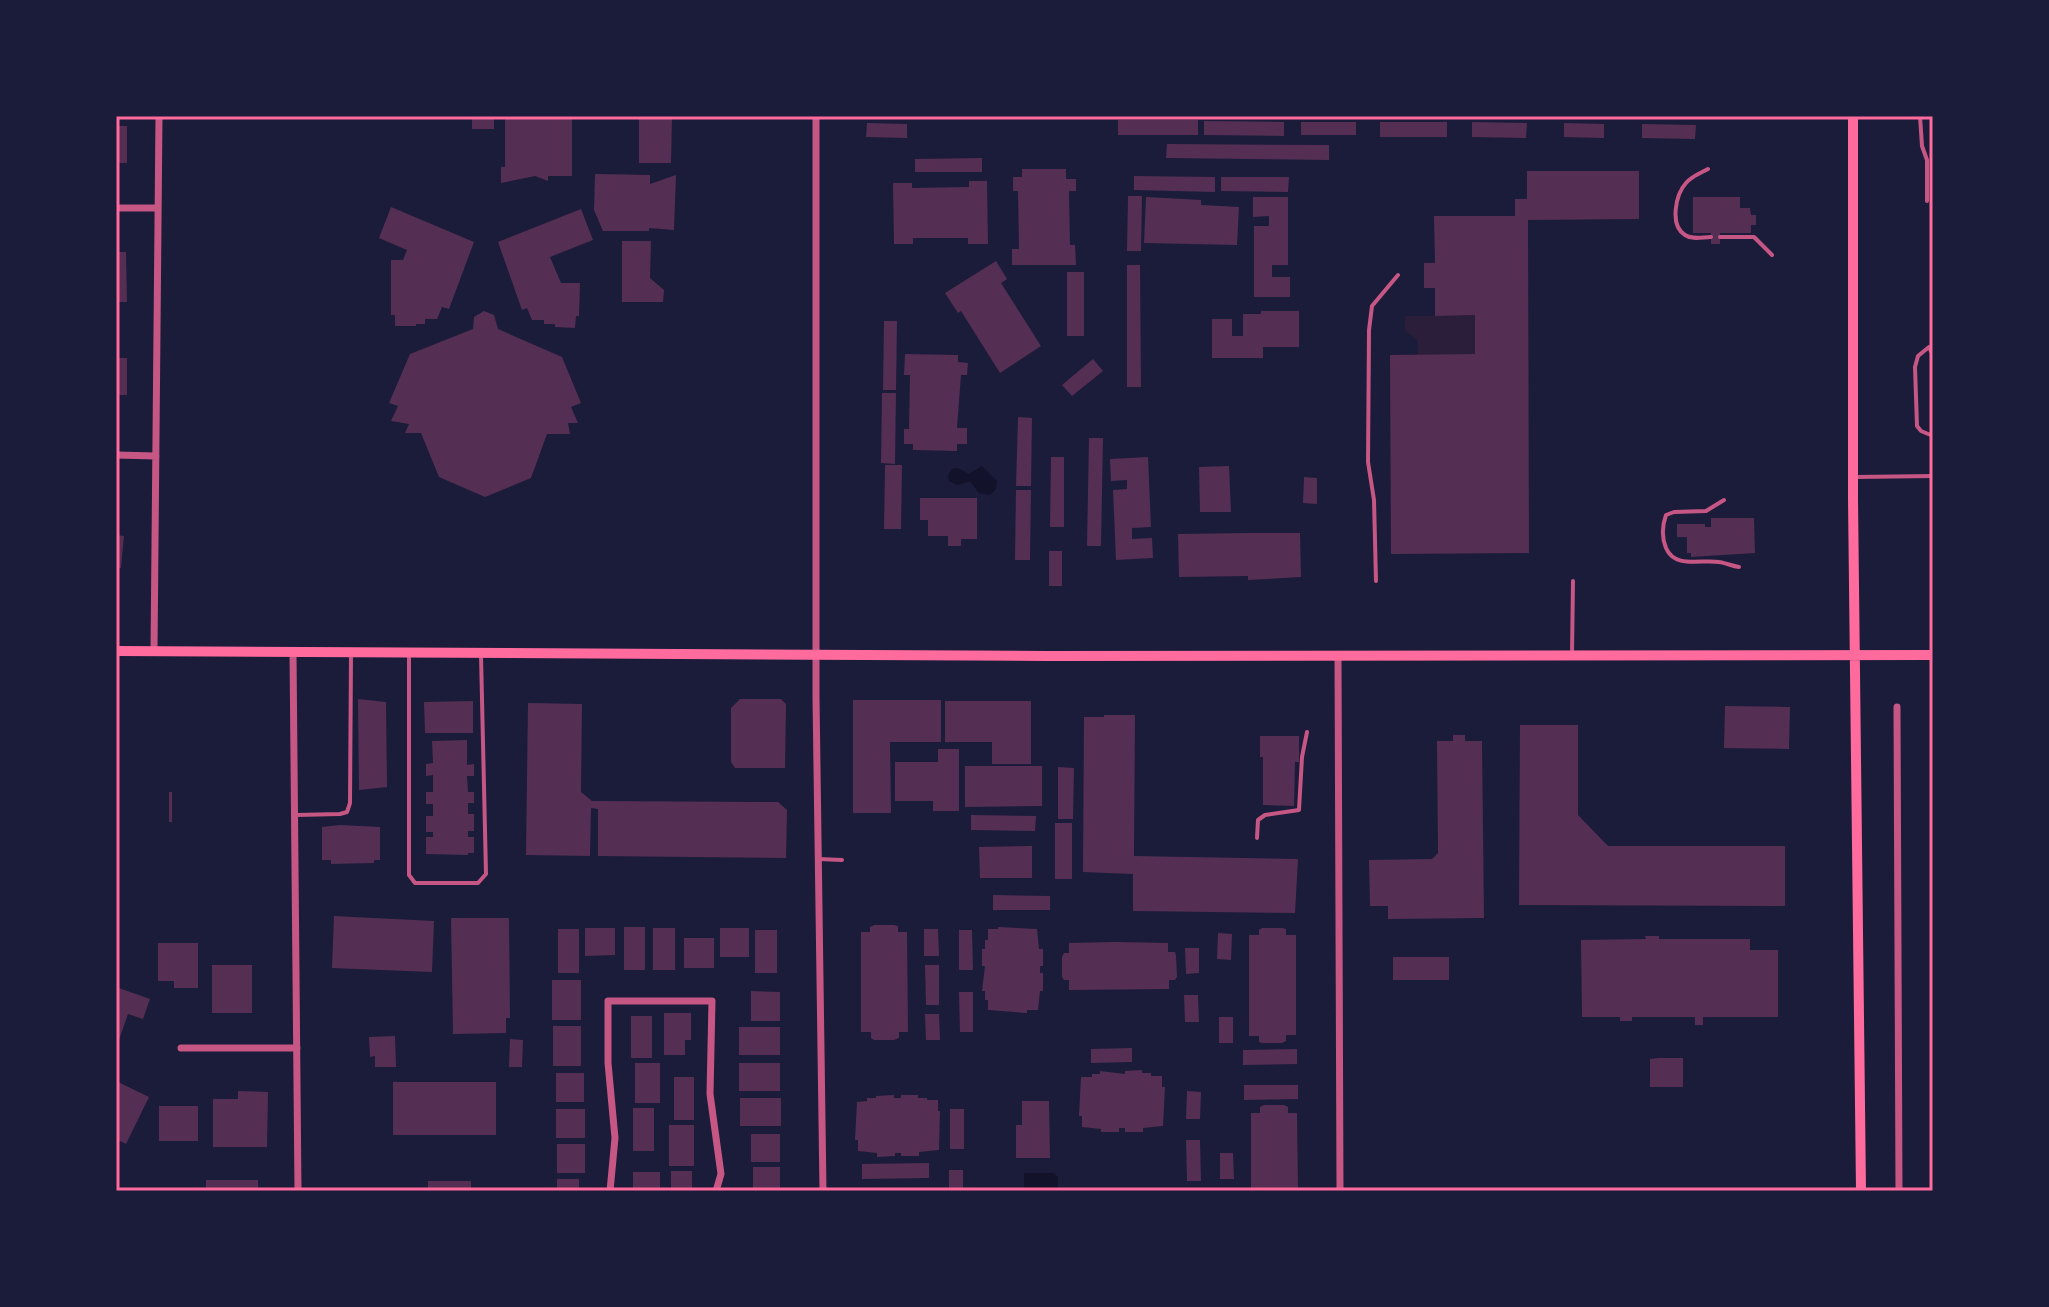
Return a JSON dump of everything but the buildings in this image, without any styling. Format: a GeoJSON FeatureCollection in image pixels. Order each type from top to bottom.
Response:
{"type":"FeatureCollection","features":[{"type":"Feature","properties":{"kind":"main road"},"geometry":{"type":"LineString","coordinates":[[1853,116],[1854,654],[1861,1191]]}},
{"type":"Feature","properties":{"kind":"main road"},"geometry":{"type":"LineString","coordinates":[[116,651],[817,655],[1933,655]]}},
{"type":"Feature","properties":{"kind":"street"},"geometry":{"type":"LineString","coordinates":[[154,651],[159,116]]}},
{"type":"Feature","properties":{"kind":"street"},"geometry":{"type":"LineString","coordinates":[[816,116],[817,655],[823,1191]]}},
{"type":"Feature","properties":{"kind":"street"},"geometry":{"type":"LineString","coordinates":[[116,208],[158,208]]}},
{"type":"Feature","properties":{"kind":"street"},"geometry":{"type":"LineString","coordinates":[[116,455],[156,456]]}},
{"type":"Feature","properties":{"kind":"street"},"geometry":{"type":"LineString","coordinates":[[293,652],[298,1191]]}},
{"type":"Feature","properties":{"kind":"street"},"geometry":{"type":"LineString","coordinates":[[1338,655],[1340,1191]]}},
{"type":"Feature","properties":{"kind":"street"},"geometry":{"type":"LineString","coordinates":[[1897,707],[1899,1191]]}},
{"type":"Feature","properties":{"kind":"street"},"geometry":{"type":"LineString","coordinates":[[610,1191],[615,1138],[608,1063],[608,1001],[712,1001],[710,1094],[721,1174],[716,1191]]}},
{"type":"Feature","properties":{"kind":"street"},"geometry":{"type":"LineString","coordinates":[[181,1048],[297,1048]]}},
{"type":"Feature","properties":{"kind":"lane"},"geometry":{"type":"LineString","coordinates":[[1920,116],[1922,146],[1927,160],[1927,201]]}},
{"type":"Feature","properties":{"kind":"lane"},"geometry":{"type":"LineString","coordinates":[[1708,169],[1689,180],[1678,195],[1677,226],[1683,235],[1692,238],[1711,237]]}},
{"type":"Feature","properties":{"kind":"lane"},"geometry":{"type":"LineString","coordinates":[[1720,237],[1754,237],[1772,255]]}},
{"type":"Feature","properties":{"kind":"lane"},"geometry":{"type":"LineString","coordinates":[[1376,581],[1374,500],[1368,462],[1369,330],[1372,306],[1398,275]]}},
{"type":"Feature","properties":{"kind":"lane"},"geometry":{"type":"LineString","coordinates":[[1933,355],[1929,347],[1918,356],[1915,367],[1915,417],[1921,431],[1933,436]]}},
{"type":"Feature","properties":{"kind":"lane"},"geometry":{"type":"LineString","coordinates":[[1853,477],[1933,476]]}},
{"type":"Feature","properties":{"kind":"lane"},"geometry":{"type":"LineString","coordinates":[[1724,500],[1706,511],[1666,515],[1664,541],[1668,552],[1681,561],[1718,562],[1739,567]]}},
{"type":"Feature","properties":{"kind":"lane"},"geometry":{"type":"LineString","coordinates":[[1572,654],[1573,581]]}},
{"type":"Feature","properties":{"kind":"lane"},"geometry":{"type":"LineString","coordinates":[[296,815],[347,812],[350,803],[351,653]]}},
{"type":"Feature","properties":{"kind":"lane"},"geometry":{"type":"LineString","coordinates":[[409,653],[409,875],[415,883],[478,883],[486,874],[484,677],[481,653]]}},
{"type":"Feature","properties":{"kind":"lane"},"geometry":{"type":"LineString","coordinates":[[1257,838],[1258,820],[1265,815],[1299,810],[1302,757],[1307,732]]}},
{"type":"Feature","properties":{"kind":"lane"},"geometry":{"type":"LineString","coordinates":[[819,859],[842,860]]}},
{"type":"Feature","properties":{"kind":"shaded area"},"geometry":{"type":"Polygon","coordinates":[[[1475,315],[1475,354],[1418,355],[1418,341],[1405,331],[1405,316],[1475,315]]]}},
{"type":"Feature","properties":{"kind":"shaded area"},"geometry":{"type":"Polygon","coordinates":[[[982,466],[997,481],[996,489],[990,495],[979,493],[970,481],[957,485],[949,481],[948,475],[952,469],[958,468],[969,474],[982,466]]]}},
{"type":"Feature","properties":{"kind":"shaded area"},"geometry":{"type":"Polygon","coordinates":[[[1024,1173],[1054,1173],[1058,1177],[1058,1191],[1024,1191],[1024,1173]]]}}]}
